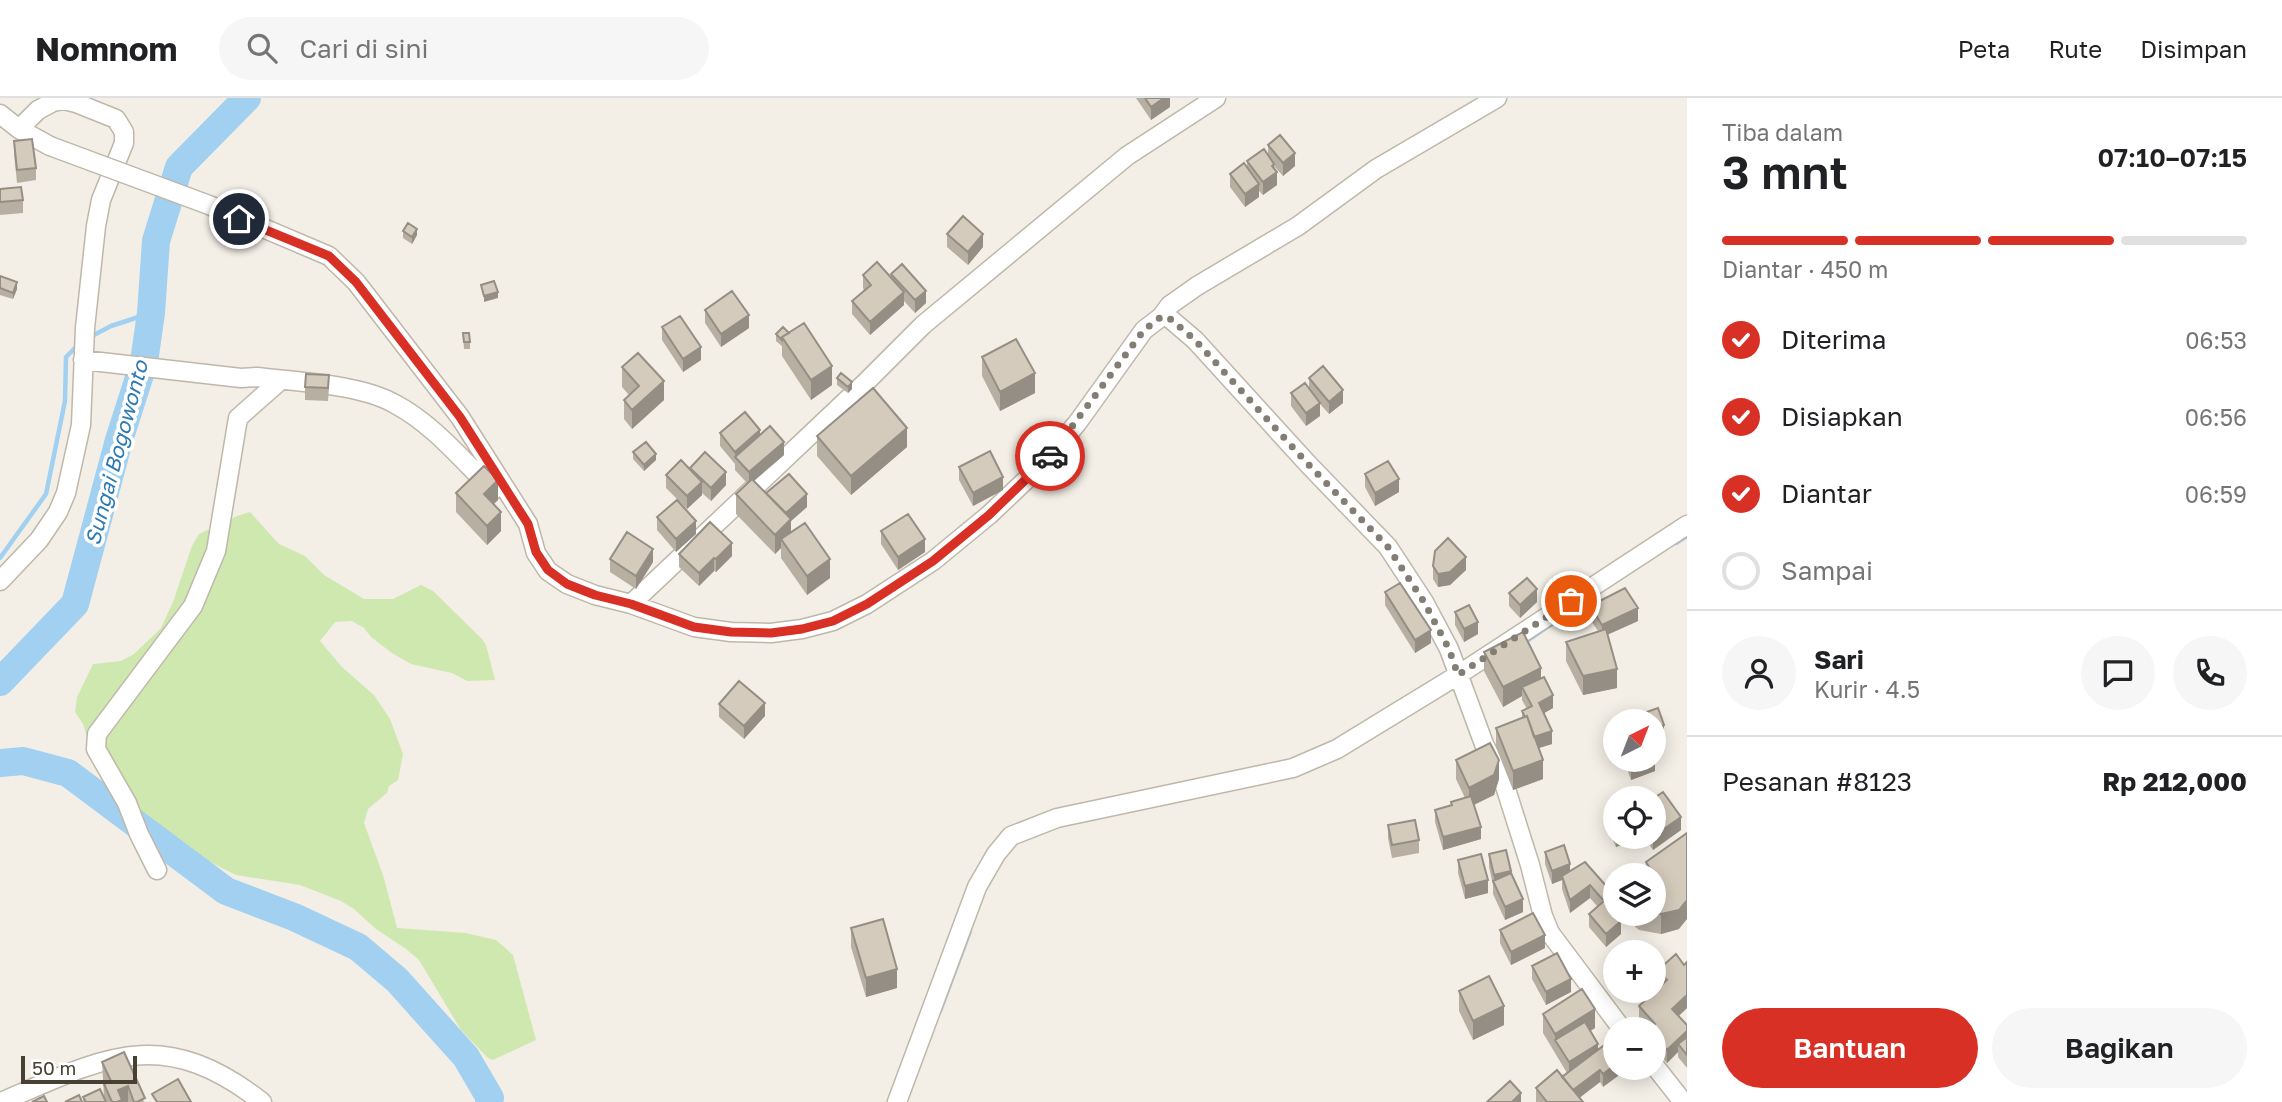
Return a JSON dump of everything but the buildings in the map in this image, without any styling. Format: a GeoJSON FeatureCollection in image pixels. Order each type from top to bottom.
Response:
{"type":"FeatureCollection","features":[{"type":"Feature","properties":{"kind":"street"},"geometry":{"type":"LineString","coordinates":[[631,604],[923,325],[1127,156],[1216,98]]}},
{"type":"Feature","properties":{"kind":"street"},"geometry":{"type":"LineString","coordinates":[[0,116],[50,146],[209,205],[329,256],[356,282],[460,417],[528,524],[536,552],[548,570],[567,584],[694,627],[771,633],[833,621],[867,604],[933,561],[1025,482],[1065,438],[1144,330],[1161,317],[1170,304],[1298,226],[1376,169],[1497,98]]}},
{"type":"Feature","properties":{"kind":"street"},"geometry":{"type":"LineString","coordinates":[[0,581],[40,540],[58,512],[66,493],[81,425],[88,357],[85,328],[96,226],[101,200],[124,143],[124,132],[116,119],[64,100],[38,110],[19,129]]}},
{"type":"Feature","properties":{"kind":"street"},"geometry":{"type":"LineString","coordinates":[[1161,317],[1168,317],[1195,340],[1388,547],[1424,602],[1449,649],[1484,744],[1506,786],[1550,933],[1613,1017]]}},
{"type":"Feature","properties":{"kind":"street"},"geometry":{"type":"LineString","coordinates":[[88,357],[365,392],[394,403],[425,425],[528,524]]}},
{"type":"Feature","properties":{"kind":"street"},"geometry":{"type":"LineString","coordinates":[[157,870],[138,834],[127,803],[96,749],[97,734],[193,606],[216,551],[238,418],[281,380]]}},
{"type":"Feature","properties":{"kind":"street"},"geometry":{"type":"LineString","coordinates":[[897,1102],[977,887],[1010,836],[1057,818],[1293,768],[1337,749],[1461,683],[1627,562],[1687,525]]}},
{"type":"Feature","properties":{"kind":"street"},"geometry":{"type":"LineString","coordinates":[[1,1102],[97,1063],[152,1054],[170,1055],[208,1067],[228,1077],[262,1102]]}},
{"type":"Feature","properties":{"kind":"street"},"geometry":{"type":"LineString","coordinates":[[1666,1080],[1683,1102]]}},
{"type":"Feature","properties":{"kind":"green space"},"geometry":{"type":"Polygon","coordinates":[[[250,512],[279,544],[305,556],[324,575],[364,599],[393,599],[421,585],[433,591],[486,645],[495,680],[467,681],[452,673],[411,664],[392,653],[352,621],[335,622],[320,641],[342,667],[374,695],[390,719],[403,754],[398,780],[368,809],[364,823],[384,878],[397,928],[466,933],[496,940],[513,955],[536,1040],[493,1060],[488,1058],[461,1030],[419,960],[376,929],[354,909],[300,885],[236,875],[212,863],[160,830],[106,776],[94,760],[83,724],[75,712],[77,697],[93,664],[121,661],[134,654],[161,628],[199,534],[250,512]]]}},
{"type":"Feature","properties":{"kind":"waterway","name":"Sungai Bogowonto"},"geometry":{"type":"LineString","coordinates":[[0,682],[75,604],[119,440],[144,362],[151,313],[156,241],[179,167],[247,98]]}},
{"type":"Feature","properties":{"kind":"waterway"},"geometry":{"type":"LineString","coordinates":[[90,337],[111,326],[151,313]]}},
{"type":"Feature","properties":{"kind":"waterway"},"geometry":{"type":"LineString","coordinates":[[0,558],[46,494],[65,401],[66,357],[80,343]]}},
{"type":"Feature","properties":{"kind":"waterway"},"geometry":{"type":"LineString","coordinates":[[1676,543],[1687,536]]}},
{"type":"Feature","properties":{"kind":"waterway"},"geometry":{"type":"LineString","coordinates":[[1524,643],[1589,599]]}},
{"type":"Feature","properties":{"kind":"waterway"},"geometry":{"type":"LineString","coordinates":[[0,763],[23,761],[68,773],[226,891],[294,917],[358,947],[397,980],[466,1057],[490,1098],[489,1102]]}},
{"type":"Feature","properties":{"kind":"waterway"},"geometry":{"type":"LineString","coordinates":[[940,1011],[970,931]]}},
{"type":"Feature","properties":{"kind":"way so far"},"geometry":{"type":"LineString","coordinates":[[1050,456],[1078,422],[1144,330],[1161,317],[1168,317],[1195,340],[1220,370],[1388,547],[1424,602],[1449,649],[1458,675],[1571,601]]}},
{"type":"Feature","properties":{"kind":"route"},"geometry":{"type":"LineString","coordinates":[[239,219],[329,256],[356,282],[460,417],[528,524],[536,552],[548,570],[567,584],[595,595],[631,604],[694,627],[713,631],[771,633],[833,621],[867,604],[933,561],[989,515],[1050,456]]}}]}
